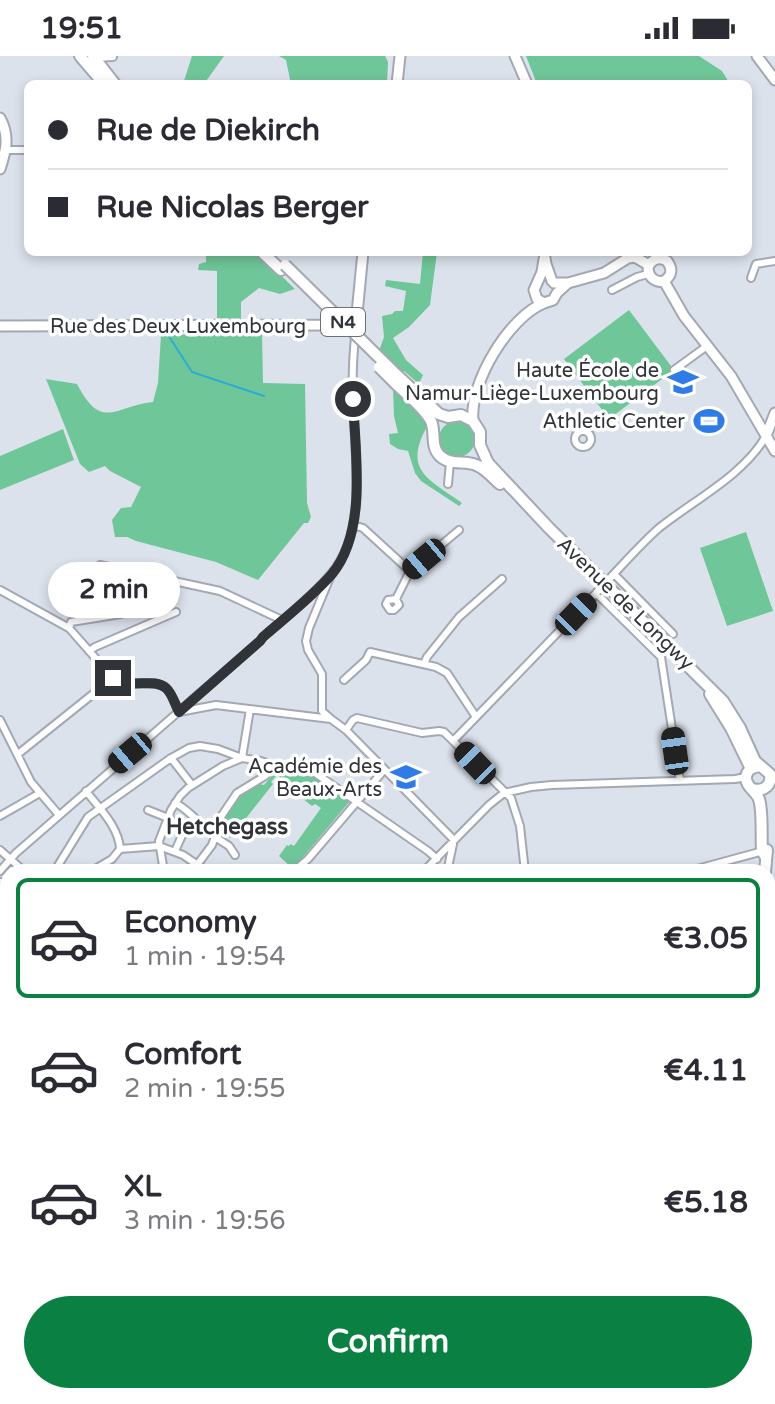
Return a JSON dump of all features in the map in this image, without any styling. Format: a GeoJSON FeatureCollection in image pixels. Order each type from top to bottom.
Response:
{"type":"FeatureCollection","features":[{"type":"Feature","properties":{"kind":"main road"},"geometry":{"type":"LineString","coordinates":[[80,56],[93,61],[112,80]]}},
{"type":"Feature","properties":{"kind":"main road","name":"N4"},"geometry":{"type":"LineString","coordinates":[[267,256],[399,382],[428,416],[434,431],[434,447],[450,462]]}},
{"type":"Feature","properties":{"kind":"main road","name":"N4"},"geometry":{"type":"LineString","coordinates":[[275,256],[283,268]]}},
{"type":"Feature","properties":{"kind":"main road","name":"N4"},"geometry":{"type":"LineString","coordinates":[[399,382],[434,410],[452,416],[461,415],[473,421]]}},
{"type":"Feature","properties":{"kind":"main road"},"geometry":{"type":"LineString","coordinates":[[434,431],[442,420],[452,416]]}},
{"type":"Feature","properties":{"kind":"main road"},"geometry":{"type":"LineString","coordinates":[[465,462],[480,445],[480,432],[473,421]]}},
{"type":"Feature","properties":{"kind":"main road"},"geometry":{"type":"LineString","coordinates":[[480,445],[488,463],[549,528]]}},
{"type":"Feature","properties":{"kind":"main road"},"geometry":{"type":"LineString","coordinates":[[450,462],[465,462],[481,468],[549,528]]}},
{"type":"Feature","properties":{"kind":"main road","name":"Avenue de Longwy"},"geometry":{"type":"LineString","coordinates":[[549,528],[701,678],[759,778],[764,798],[765,864]]}},
{"type":"Feature","properties":{"kind":"street"},"geometry":{"type":"LineString","coordinates":[[93,61],[114,56]]}},
{"type":"Feature","properties":{"kind":"street"},"geometry":{"type":"LineString","coordinates":[[103,69],[114,56]]}},
{"type":"Feature","properties":{"kind":"street"},"geometry":{"type":"LineString","coordinates":[[397,80],[400,56]]}},
{"type":"Feature","properties":{"kind":"street"},"geometry":{"type":"LineString","coordinates":[[517,56],[526,80]]}},
{"type":"Feature","properties":{"kind":"street"},"geometry":{"type":"LineString","coordinates":[[757,56],[775,80]]}},
{"type":"Feature","properties":{"kind":"street"},"geometry":{"type":"LineString","coordinates":[[0,118],[5,127],[7,150],[0,169]]}},
{"type":"Feature","properties":{"kind":"street"},"geometry":{"type":"LineString","coordinates":[[7,150],[24,150]]}},
{"type":"Feature","properties":{"kind":"street"},"geometry":{"type":"LineString","coordinates":[[363,256],[355,337],[353,399],[357,479],[353,525],[306,641],[322,674],[322,711],[346,730],[454,840]]}},
{"type":"Feature","properties":{"kind":"street"},"geometry":{"type":"LineString","coordinates":[[523,317],[539,281],[544,256]]}},
{"type":"Feature","properties":{"kind":"street"},"geometry":{"type":"LineString","coordinates":[[473,421],[474,397],[500,345],[535,306],[553,300],[554,285],[544,256]]}},
{"type":"Feature","properties":{"kind":"street"},"geometry":{"type":"LineString","coordinates":[[667,261],[671,256]]}},
{"type":"Feature","properties":{"kind":"street"},"geometry":{"type":"LineString","coordinates":[[539,281],[545,279],[554,285],[568,283],[604,273],[635,257],[649,269],[653,280],[664,281]]}},
{"type":"Feature","properties":{"kind":"street"},"geometry":{"type":"LineString","coordinates":[[750,257],[756,264]]}},
{"type":"Feature","properties":{"kind":"street"},"geometry":{"type":"LineString","coordinates":[[612,290],[649,269],[655,259],[664,259],[670,265],[671,274],[664,281]]}},
{"type":"Feature","properties":{"kind":"street"},"geometry":{"type":"LineString","coordinates":[[756,264],[775,261]]}},
{"type":"Feature","properties":{"kind":"street"},"geometry":{"type":"LineString","coordinates":[[751,278],[756,264]]}},
{"type":"Feature","properties":{"kind":"street"},"geometry":{"type":"LineString","coordinates":[[664,281],[684,316],[731,376],[775,451]]}},
{"type":"Feature","properties":{"kind":"street"},"geometry":{"type":"LineString","coordinates":[[534,293],[544,303]]}},
{"type":"Feature","properties":{"kind":"street","name":"Rue des Deux Luxembourg"},"geometry":{"type":"LineString","coordinates":[[0,326],[336,325],[356,321]]}},
{"type":"Feature","properties":{"kind":"street"},"geometry":{"type":"LineString","coordinates":[[336,325],[355,337]]}},
{"type":"Feature","properties":{"kind":"street"},"geometry":{"type":"LineString","coordinates":[[674,370],[707,346]]}},
{"type":"Feature","properties":{"kind":"street"},"geometry":{"type":"LineString","coordinates":[[452,416],[467,407],[474,397]]}},
{"type":"Feature","properties":{"kind":"street"},"geometry":{"type":"LineString","coordinates":[[453,741],[644,542],[739,469],[760,447],[775,413]]}},
{"type":"Feature","properties":{"kind":"street"},"geometry":{"type":"LineString","coordinates":[[448,484],[450,462]]}},
{"type":"Feature","properties":{"kind":"street"},"geometry":{"type":"LineString","coordinates":[[353,525],[363,528],[410,571]]}},
{"type":"Feature","properties":{"kind":"street"},"geometry":{"type":"LineString","coordinates":[[396,599],[410,571],[459,530]]}},
{"type":"Feature","properties":{"kind":"street"},"geometry":{"type":"LineString","coordinates":[[100,565],[220,591],[282,620]]}},
{"type":"Feature","properties":{"kind":"street"},"geometry":{"type":"LineString","coordinates":[[6,864],[333,573]]}},
{"type":"Feature","properties":{"kind":"street"},"geometry":{"type":"LineString","coordinates":[[613,575],[673,634]]}},
{"type":"Feature","properties":{"kind":"street"},"geometry":{"type":"LineString","coordinates":[[424,664],[459,617],[502,579]]}},
{"type":"Feature","properties":{"kind":"street"},"geometry":{"type":"LineString","coordinates":[[0,590],[69,628],[120,683],[163,686],[179,712]]}},
{"type":"Feature","properties":{"kind":"street"},"geometry":{"type":"LineString","coordinates":[[313,592],[321,599]]}},
{"type":"Feature","properties":{"kind":"street"},"geometry":{"type":"LineString","coordinates":[[597,592],[662,659],[680,781]]}},
{"type":"Feature","properties":{"kind":"street"},"geometry":{"type":"LineString","coordinates":[[89,651],[176,612]]}},
{"type":"Feature","properties":{"kind":"street"},"geometry":{"type":"LineString","coordinates":[[69,628],[71,622],[78,620],[121,614]]}},
{"type":"Feature","properties":{"kind":"street"},"geometry":{"type":"LineString","coordinates":[[344,680],[366,660],[370,652],[436,667],[447,673],[476,717]]}},
{"type":"Feature","properties":{"kind":"street"},"geometry":{"type":"LineString","coordinates":[[18,754],[113,678]]}},
{"type":"Feature","properties":{"kind":"street"},"geometry":{"type":"LineString","coordinates":[[179,712],[216,705],[331,719]]}},
{"type":"Feature","properties":{"kind":"street"},"geometry":{"type":"LineString","coordinates":[[242,758],[250,709]]}},
{"type":"Feature","properties":{"kind":"street"},"geometry":{"type":"LineString","coordinates":[[346,730],[357,718],[422,733],[444,732],[511,798],[520,826],[524,864]]}},
{"type":"Feature","properties":{"kind":"street"},"geometry":{"type":"LineString","coordinates":[[0,720],[31,782],[59,815]]}},
{"type":"Feature","properties":{"kind":"street"},"geometry":{"type":"LineString","coordinates":[[59,864],[88,817],[171,758],[200,746],[274,766],[290,766],[315,773],[437,859]]}},
{"type":"Feature","properties":{"kind":"street"},"geometry":{"type":"LineString","coordinates":[[171,758],[192,785]]}},
{"type":"Feature","properties":{"kind":"street"},"geometry":{"type":"LineString","coordinates":[[162,864],[159,841],[180,796],[223,766],[242,758]]}},
{"type":"Feature","properties":{"kind":"street"},"geometry":{"type":"LineString","coordinates":[[198,864],[212,845],[213,833],[237,793],[265,776],[274,766]]}},
{"type":"Feature","properties":{"kind":"street"},"geometry":{"type":"LineString","coordinates":[[302,864],[384,770]]}},
{"type":"Feature","properties":{"kind":"street"},"geometry":{"type":"LineString","coordinates":[[432,864],[504,793],[552,785],[759,778]]}},
{"type":"Feature","properties":{"kind":"street"},"geometry":{"type":"LineString","coordinates":[[86,791],[120,841],[120,849],[104,864]]}},
{"type":"Feature","properties":{"kind":"street"},"geometry":{"type":"LineString","coordinates":[[0,816],[40,793]]}},
{"type":"Feature","properties":{"kind":"street"},"geometry":{"type":"LineString","coordinates":[[175,803],[229,846],[235,855]]}},
{"type":"Feature","properties":{"kind":"street"},"geometry":{"type":"LineString","coordinates":[[148,810],[185,829],[175,851]]}},
{"type":"Feature","properties":{"kind":"street"},"geometry":{"type":"LineString","coordinates":[[449,864],[454,840]]}},
{"type":"Feature","properties":{"kind":"street"},"geometry":{"type":"LineString","coordinates":[[120,849],[159,846],[175,851],[195,864]]}},
{"type":"Feature","properties":{"kind":"street"},"geometry":{"type":"LineString","coordinates":[[0,850],[16,864]]}},
{"type":"Feature","properties":{"kind":"street"},"geometry":{"type":"LineString","coordinates":[[719,864],[764,853]]}},
{"type":"Feature","properties":{"kind":"green space"},"geometry":{"type":"Polygon","coordinates":[[[192,56],[224,56],[207,80],[184,80],[192,56]]]}},
{"type":"Feature","properties":{"kind":"green space"},"geometry":{"type":"Polygon","coordinates":[[[279,56],[385,56],[388,62],[387,80],[290,80],[286,60],[279,56]]]}},
{"type":"Feature","properties":{"kind":"green space"},"geometry":{"type":"Polygon","coordinates":[[[526,56],[699,56],[722,71],[728,80],[535,80],[526,56]]]}},
{"type":"Feature","properties":{"kind":"green space"},"geometry":{"type":"Polygon","coordinates":[[[206,256],[261,256],[295,289],[280,294],[259,288],[241,302],[241,319],[217,318],[217,271],[198,270],[199,264],[206,262],[206,256]]]}},
{"type":"Feature","properties":{"kind":"green space"},"geometry":{"type":"Polygon","coordinates":[[[423,256],[436,256],[430,305],[409,327],[393,338],[406,360],[423,375],[419,384],[404,371],[401,373],[379,351],[384,337],[382,316],[403,311],[406,291],[385,286],[386,280],[420,284],[423,256]]]}},
{"type":"Feature","properties":{"kind":"green space"},"geometry":{"type":"Polygon","coordinates":[[[629,310],[674,370],[609,419],[564,359],[629,310]]]}},
{"type":"Feature","properties":{"kind":"green space"},"geometry":{"type":"Polygon","coordinates":[[[262,333],[263,383],[305,384],[307,503],[311,517],[308,523],[304,523],[258,580],[216,562],[127,537],[115,537],[112,520],[121,508],[131,507],[141,487],[105,466],[89,472],[80,464],[46,379],[77,384],[94,408],[102,412],[119,411],[153,402],[158,383],[161,335],[262,333]]]}},
{"type":"Feature","properties":{"kind":"green space"},"geometry":{"type":"Polygon","coordinates":[[[393,388],[428,425],[418,453],[422,472],[462,503],[459,506],[421,481],[408,451],[390,444],[389,434],[398,433],[393,388]]]}},
{"type":"Feature","properties":{"kind":"green space"},"geometry":{"type":"Polygon","coordinates":[[[457,421],[470,426],[475,439],[470,452],[457,457],[444,452],[439,439],[444,426],[457,421]]]}},
{"type":"Feature","properties":{"kind":"green space"},"geometry":{"type":"Polygon","coordinates":[[[63,429],[74,460],[0,490],[0,456],[63,429]]]}},
{"type":"Feature","properties":{"kind":"green space"},"geometry":{"type":"Polygon","coordinates":[[[746,532],[773,611],[727,626],[700,548],[746,532]]]}},
{"type":"Feature","properties":{"kind":"green space"},"geometry":{"type":"Polygon","coordinates":[[[292,770],[317,778],[350,801],[297,864],[288,864],[279,856],[287,845],[294,846],[321,808],[315,804],[312,806],[281,782],[283,780],[277,775],[239,827],[236,825],[230,833],[230,838],[218,826],[240,796],[259,784],[264,785],[275,772],[292,770]]]}},
{"type":"Feature","properties":{"kind":"waterway"},"geometry":{"type":"LineString","coordinates":[[170,338],[192,372],[264,396]]}},
{"type":"Feature","properties":{"kind":"place","name":"Haute École de Namur-Liège-Luxembourg"},"geometry":{"type":"Point","coordinates":[683,382]}},
{"type":"Feature","properties":{"kind":"place","name":"Athletic Center"},"geometry":{"type":"Point","coordinates":[709,421]}},
{"type":"Feature","properties":{"kind":"place","name":"Académie des Beaux-Arts"},"geometry":{"type":"Point","coordinates":[406,777]}},
{"type":"Feature","properties":{"kind":"district","name":"Hetchegass"},"geometry":{"type":"Point","coordinates":[227,826]}},
{"type":"Feature","properties":{"kind":"route"},"geometry":{"type":"LineString","coordinates":[[113,678],[120,683],[163,686],[179,712],[333,573],[348,541],[355,514],[357,479],[353,399]]}}]}
